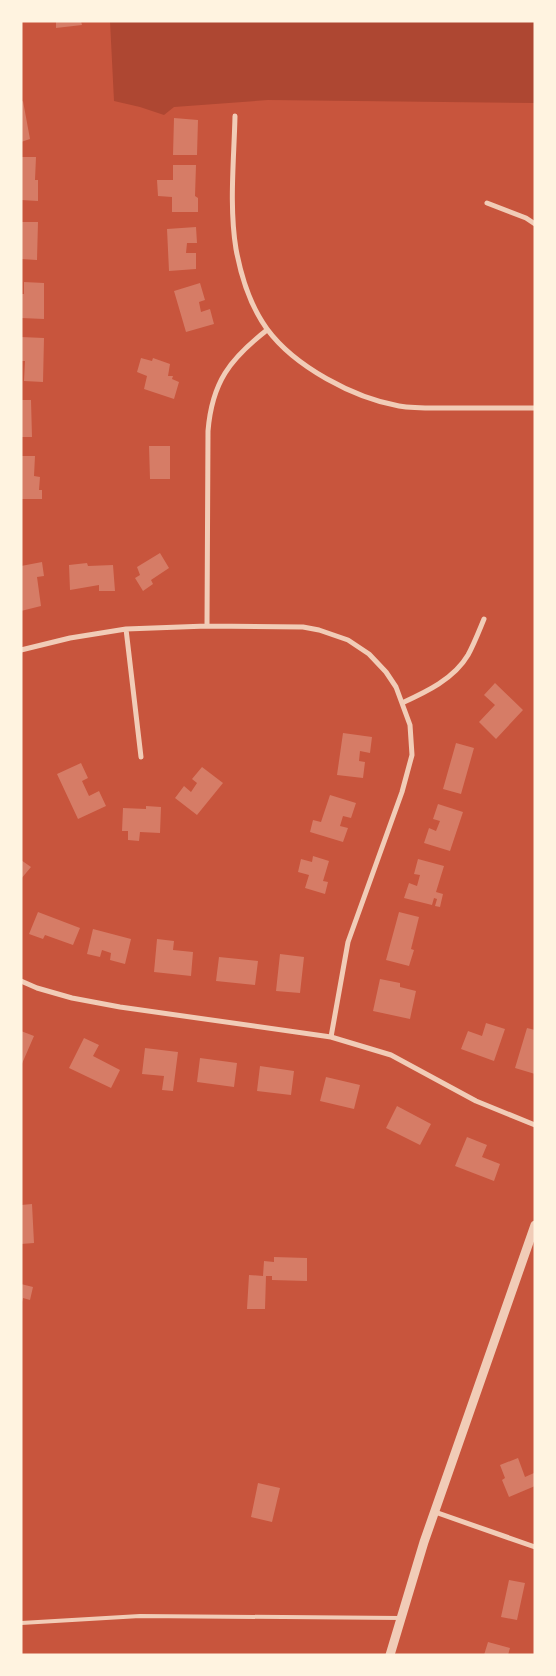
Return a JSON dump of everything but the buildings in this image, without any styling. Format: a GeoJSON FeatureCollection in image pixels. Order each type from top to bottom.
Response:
{"type":"FeatureCollection","features":[{"type":"Feature","properties":{"kind":"street"},"geometry":{"type":"LineString","coordinates":[[234,116],[233,219],[236,249],[253,305],[267,330],[292,354],[325,378],[380,402],[427,408],[535,408]]}},
{"type":"Feature","properties":{"kind":"street"},"geometry":{"type":"LineString","coordinates":[[487,202],[526,218],[535,224]]}},
{"type":"Feature","properties":{"kind":"street"},"geometry":{"type":"LineString","coordinates":[[207,626],[208,431],[211,408],[218,385],[230,364],[246,347],[267,330]]}},
{"type":"Feature","properties":{"kind":"street"},"geometry":{"type":"LineString","coordinates":[[402,703],[433,688],[454,671],[467,656],[484,619]]}},
{"type":"Feature","properties":{"kind":"street"},"geometry":{"type":"LineString","coordinates":[[21,650],[70,638],[126,629],[207,626],[303,627],[337,635],[359,647],[378,663],[396,687],[402,703],[410,725],[412,755],[402,792],[348,942],[331,1037]]}},
{"type":"Feature","properties":{"kind":"street"},"geometry":{"type":"LineString","coordinates":[[126,629],[140,758]]}},
{"type":"Feature","properties":{"kind":"street"},"geometry":{"type":"LineString","coordinates":[[21,981],[37,988],[72,998],[120,1007],[331,1037],[391,1056],[476,1101],[535,1125]]}},
{"type":"Feature","properties":{"kind":"street"},"geometry":{"type":"LineString","coordinates":[[390,1655],[435,1512],[535,1225]]}},
{"type":"Feature","properties":{"kind":"street"},"geometry":{"type":"LineString","coordinates":[[435,1512],[535,1547]]}},
{"type":"Feature","properties":{"kind":"lane"},"geometry":{"type":"LineString","coordinates":[[21,1623],[140,1616],[401,1618]]}},
{"type":"Feature","properties":{"kind":"shaded area"},"geometry":{"type":"Polygon","coordinates":[[[110,21],[535,21],[535,103],[268,100],[174,107],[164,115],[114,101],[110,21]]]}}]}
